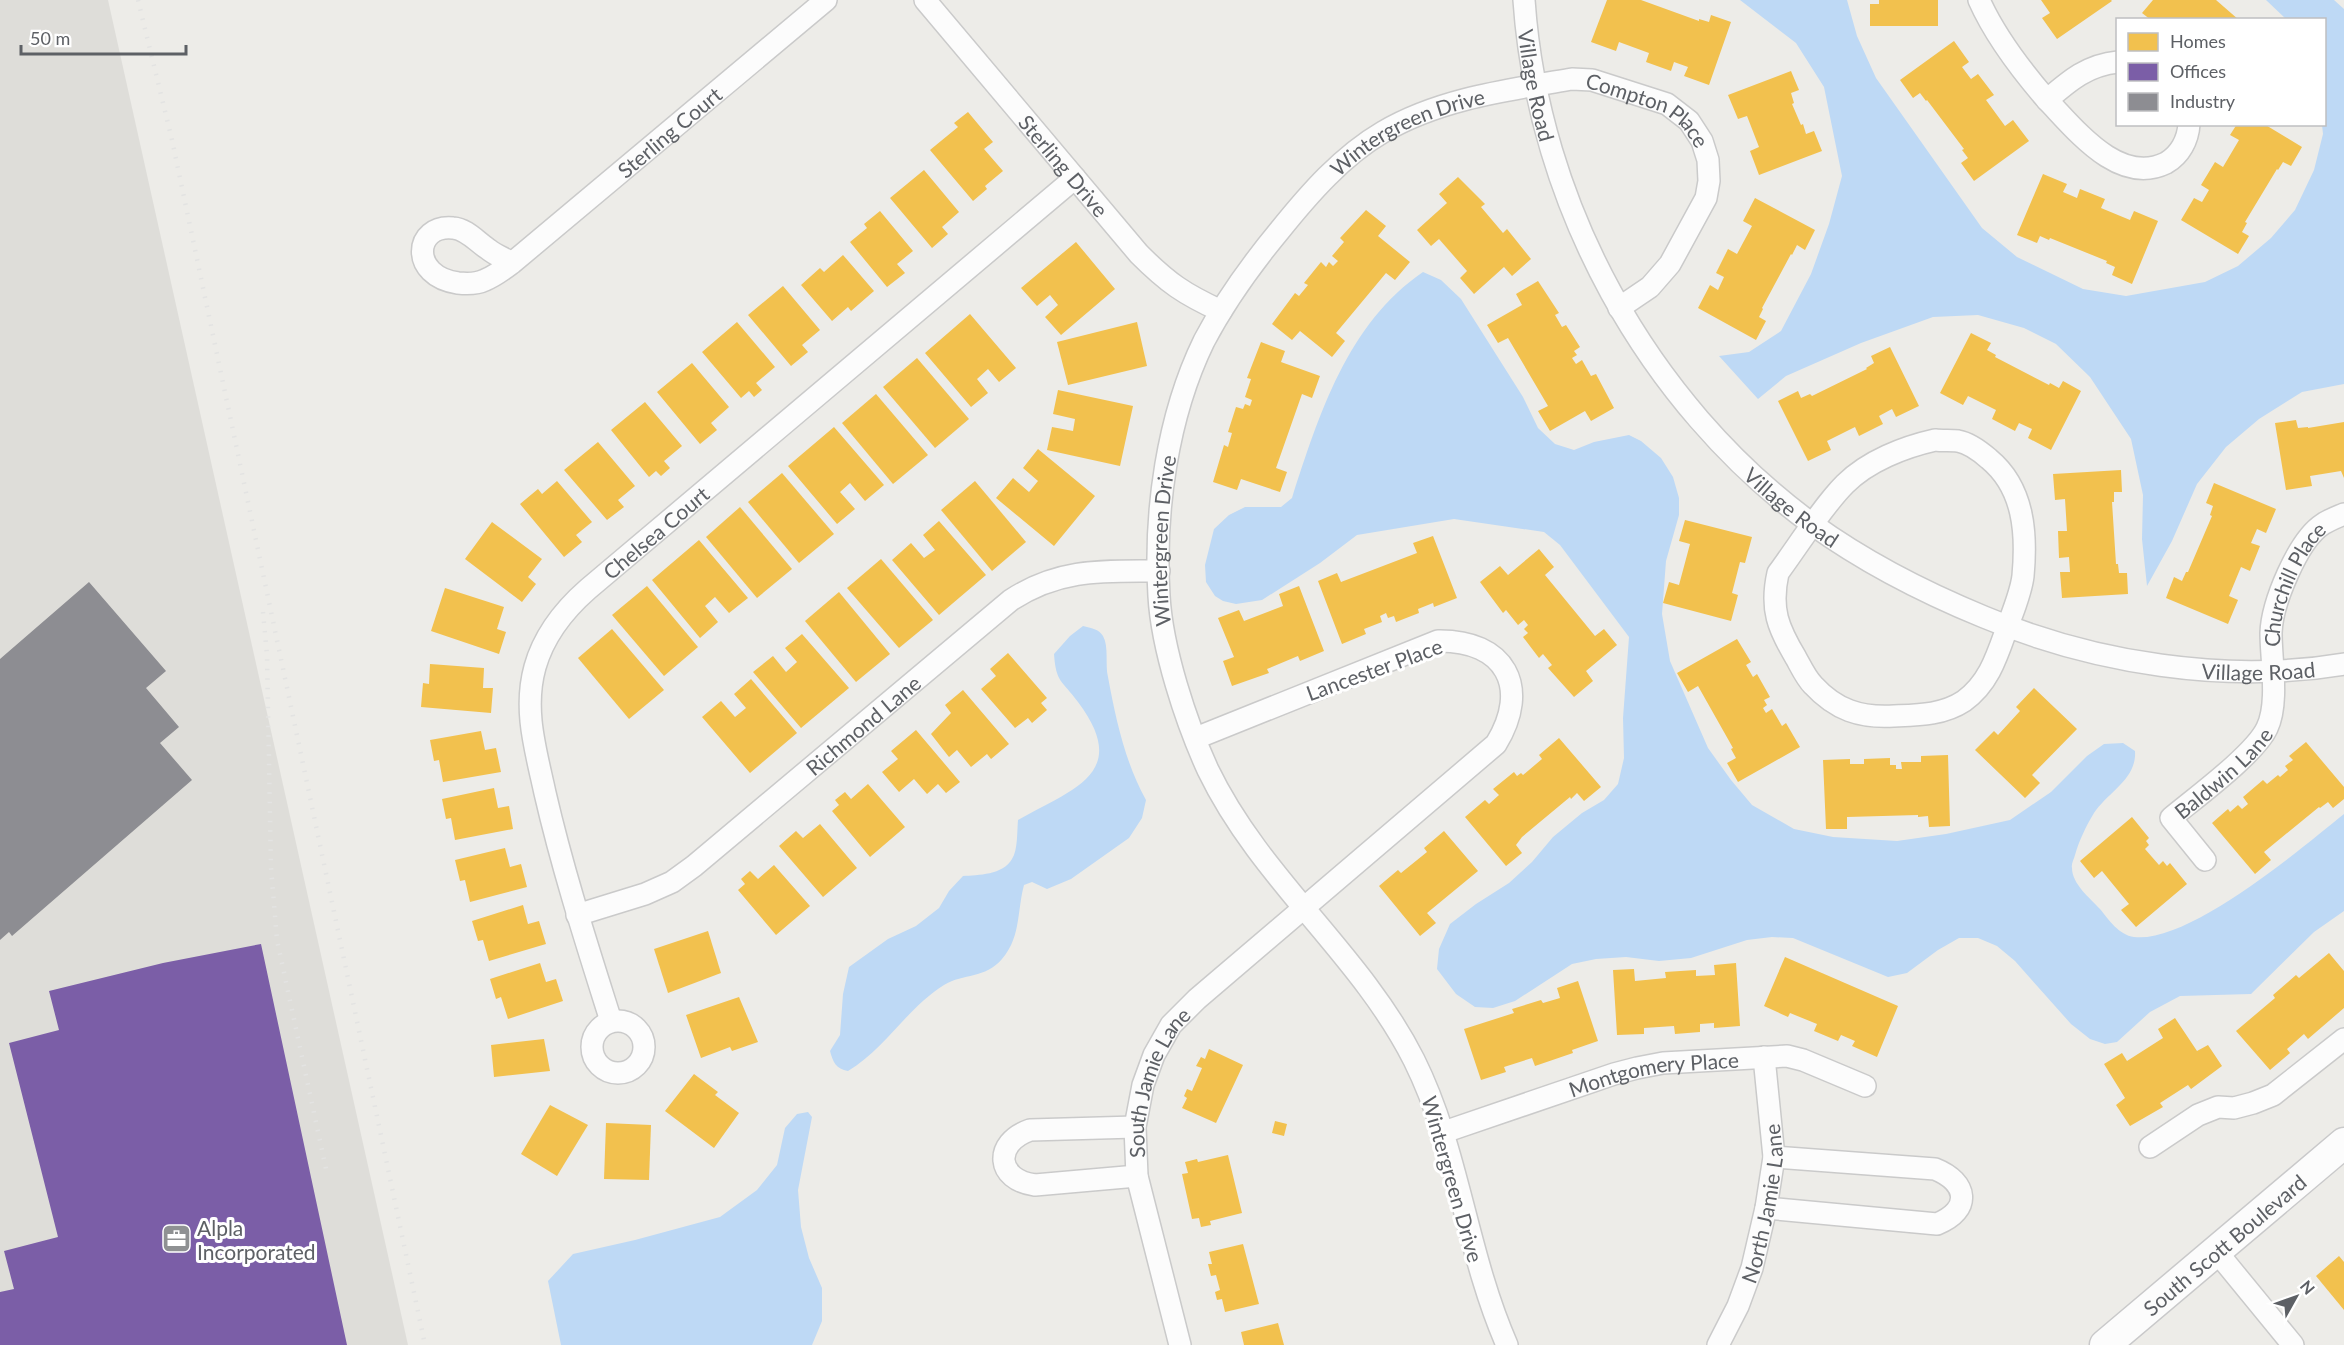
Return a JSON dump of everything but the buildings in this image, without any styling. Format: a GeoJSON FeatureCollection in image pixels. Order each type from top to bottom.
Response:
{"type":"FeatureCollection","features":[{"type":"Feature","properties":{"kind":"main road","name":"South Scott Boulevard"},"geometry":{"type":"LineString","coordinates":[[2105,1345],[2344,1143]]}},
{"type":"Feature","properties":{"kind":"street","name":"Sterling Court"},"geometry":{"type":"LineString","coordinates":[[512,263],[826,0]]}},
{"type":"Feature","properties":{"kind":"street","name":"Sterling Drive"},"geometry":{"type":"LineString","coordinates":[[925,0],[1139,254],[1162,277],[1185,294],[1221,311]]}},
{"type":"Feature","properties":{"kind":"street","name":"Village Road"},"geometry":{"type":"LineString","coordinates":[[1524,0],[1535,85],[1550,147],[1569,203],[1599,270],[1619,308],[1652,360],[1694,414],[1778,497],[1813,525],[1916,588],[2007,627],[2070,648],[2128,660],[2188,668],[2272,671],[2344,664]]}},
{"type":"Feature","properties":{"kind":"street"},"geometry":{"type":"LineString","coordinates":[[1979,0],[1987,19],[2030,80],[2076,130],[2113,161],[2127,167],[2149,168],[2169,161],[2182,148],[2189,126]]}},
{"type":"Feature","properties":{"kind":"street"},"geometry":{"type":"LineString","coordinates":[[2047,100],[2079,73],[2097,65],[2116,62]]}},
{"type":"Feature","properties":{"kind":"street","name":"Compton Place"},"geometry":{"type":"LineString","coordinates":[[1535,85],[1572,79],[1592,80],[1667,104],[1689,121],[1702,141],[1708,160],[1709,181],[1706,198],[1700,211],[1670,264],[1650,287],[1619,308]]}},
{"type":"Feature","properties":{"kind":"street","name":"Wintergreen Drive"},"geometry":{"type":"LineString","coordinates":[[1507,1345],[1490,1307],[1476,1261],[1444,1132],[1431,1095],[1391,1018],[1364,980],[1267,866],[1227,805],[1207,768],[1177,685],[1166,641],[1159,597],[1158,547],[1168,454],[1177,414],[1203,343],[1243,276],[1298,208],[1349,156],[1379,134],[1412,117],[1447,104],[1535,85]]}},
{"type":"Feature","properties":{"kind":"street","name":"Chelsea Court"},"geometry":{"type":"LineString","coordinates":[[611,1022],[561,863],[530,723],[530,696],[535,668],[542,648],[555,624],[588,588],[1075,178]]}},
{"type":"Feature","properties":{"kind":"street"},"geometry":{"type":"LineString","coordinates":[[1935,440],[1960,442],[1980,451],[1997,465],[2010,481],[2022,516],[2023,576],[1991,671],[1978,688],[1964,701],[1945,710],[1925,715],[1873,717],[1855,714],[1824,698],[1810,682],[1781,632],[1775,611],[1774,590],[1778,573],[1813,525],[1844,485],[1860,471],[1911,446],[1935,440]]}},
{"type":"Feature","properties":{"kind":"street","name":"Churchill Place"},"geometry":{"type":"LineString","coordinates":[[2272,671],[2273,614],[2295,559],[2306,541],[2322,524],[2344,514]]}},
{"type":"Feature","properties":{"kind":"street","name":"Richmond Lane"},"geometry":{"type":"LineString","coordinates":[[577,915],[645,894],[672,882],[1002,607],[1028,589],[1076,573],[1159,571]]}},
{"type":"Feature","properties":{"kind":"street","name":"Lancester Place"},"geometry":{"type":"LineString","coordinates":[[1196,738],[1438,641],[1457,641],[1478,646],[1496,659],[1508,675],[1512,690],[1512,707],[1508,726],[1496,744],[1302,908]]}},
{"type":"Feature","properties":{"kind":"street","name":"Baldwin Lane"},"geometry":{"type":"LineString","coordinates":[[2205,860],[2171,818],[2261,739],[2273,712],[2272,671]]}},
{"type":"Feature","properties":{"kind":"street","name":"South Jamie Lane"},"geometry":{"type":"LineString","coordinates":[[1180,1345],[1137,1176],[1135,1127],[1143,1085],[1154,1055],[1171,1025],[1197,999],[1302,908]]}},
{"type":"Feature","properties":{"kind":"street"},"geometry":{"type":"LineString","coordinates":[[2150,1147],[2198,1115],[2218,1107],[2234,1108],[2253,1103],[2273,1095],[2344,1039]]}},
{"type":"Feature","properties":{"kind":"street","name":"Montgomery Place"},"geometry":{"type":"LineString","coordinates":[[1444,1132],[1603,1077],[1663,1063],[1787,1056],[1803,1059],[1864,1086]]}},
{"type":"Feature","properties":{"kind":"street","name":"North Jamie Lane"},"geometry":{"type":"LineString","coordinates":[[1718,1345],[1738,1305],[1752,1268],[1766,1208],[1774,1157],[1764,1057]]}},
{"type":"Feature","properties":{"kind":"street"},"geometry":{"type":"LineString","coordinates":[[1135,1127],[1029,1130],[1017,1135],[1009,1143],[1004,1154],[1004,1161],[1005,1167],[1013,1178],[1025,1184],[1137,1176]]}},
{"type":"Feature","properties":{"kind":"street"},"geometry":{"type":"LineString","coordinates":[[1766,1208],[1937,1224],[1949,1219],[1958,1210],[1961,1201],[1961,1190],[1956,1181],[1948,1174],[1935,1169],[1774,1157]]}},
{"type":"Feature","properties":{"kind":"street"},"geometry":{"type":"LineString","coordinates":[[2216,1251],[2293,1345]]}},
{"type":"Feature","properties":{"kind":"shaded area","name":"Alpla Incorporated"},"geometry":{"type":"Polygon","coordinates":[[[0,0],[108,0],[408,1345],[0,1345],[0,0]]]}},
{"type":"Feature","properties":{"kind":"water"},"geometry":{"type":"Polygon","coordinates":[[[1740,0],[1847,0],[1857,36],[1876,78],[1982,228],[2017,257],[2083,289],[2126,296],[2205,282],[2238,266],[2271,238],[2295,210],[2314,170],[2323,134],[2322,126],[2326,126],[2326,18],[2285,18],[2266,0],[2334,0],[2344,9],[2344,384],[2302,392],[2259,419],[2226,447],[2197,484],[2172,541],[2147,586],[2142,539],[2143,495],[2131,439],[2090,377],[2056,344],[2024,328],[1978,315],[1933,317],[1861,343],[1786,376],[1758,399],[1719,356],[1749,352],[1781,331],[1811,274],[1829,224],[1842,176],[1824,87],[1796,43],[1740,0]]]}},
{"type":"Feature","properties":{"kind":"water"},"geometry":{"type":"Polygon","coordinates":[[[1423,272],[1441,280],[1461,299],[1523,397],[1538,428],[1555,444],[1574,450],[1594,442],[1629,435],[1641,441],[1661,458],[1673,477],[1679,498],[1679,515],[1666,561],[1662,614],[1670,661],[1708,748],[1752,805],[1794,829],[1833,837],[1897,841],[1946,834],[2010,820],[2051,792],[2087,756],[2104,744],[2123,743],[2135,751],[2131,770],[2094,813],[2081,839],[2072,866],[2078,885],[2119,930],[2134,937],[2157,935],[2184,926],[2244,891],[2344,814],[2344,911],[2314,932],[2251,994],[2180,996],[2150,1012],[2117,1042],[2105,1044],[2090,1039],[2071,1024],[2015,961],[1997,946],[1978,938],[1959,938],[1907,973],[1888,977],[1793,938],[1772,937],[1747,940],[1691,958],[1659,961],[1626,957],[1596,959],[1572,964],[1515,1001],[1493,1008],[1475,1007],[1456,994],[1437,969],[1439,949],[1450,924],[1509,883],[1532,862],[1553,837],[1582,813],[1604,800],[1618,784],[1624,758],[1623,718],[1629,637],[1560,545],[1544,532],[1454,519],[1357,535],[1320,563],[1262,600],[1236,604],[1223,601],[1215,596],[1206,582],[1205,565],[1214,529],[1229,515],[1245,507],[1281,507],[1292,498],[1325,404],[1355,344],[1374,318],[1397,293],[1423,272]]]}},
{"type":"Feature","properties":{"kind":"water"},"geometry":{"type":"Polygon","coordinates":[[[1083,626],[1099,632],[1105,640],[1107,672],[1118,725],[1132,771],[1146,800],[1142,818],[1129,838],[1071,879],[1047,889],[1032,882],[1024,885],[1015,933],[1002,959],[989,970],[944,985],[919,1005],[861,1062],[848,1071],[841,1069],[834,1062],[830,1051],[840,1035],[843,994],[849,967],[888,939],[916,926],[939,908],[949,891],[963,876],[990,873],[1008,864],[1015,851],[1018,820],[1075,788],[1088,776],[1097,763],[1099,746],[1093,726],[1058,676],[1054,654],[1070,636],[1083,626]]]}},
{"type":"Feature","properties":{"kind":"water"},"geometry":{"type":"Polygon","coordinates":[[[808,1112],[812,1117],[798,1190],[801,1227],[809,1258],[822,1288],[822,1321],[812,1345],[561,1345],[548,1281],[573,1254],[720,1217],[757,1190],[777,1165],[785,1128],[797,1114],[808,1112]]]}},
{"type":"Feature","properties":{"kind":"railway"},"geometry":{"type":"LineString","coordinates":[[138,0],[172,140],[425,1345]]}},
{"type":"Feature","properties":{"kind":"railway"},"geometry":{"type":"LineString","coordinates":[[263,612],[267,655],[271,868],[277,940],[326,1169]]}},
{"type":"Feature","properties":{"kind":"place","name":"Alpla Incorporated"},"geometry":{"type":"Point","coordinates":[176,1239]}}]}
